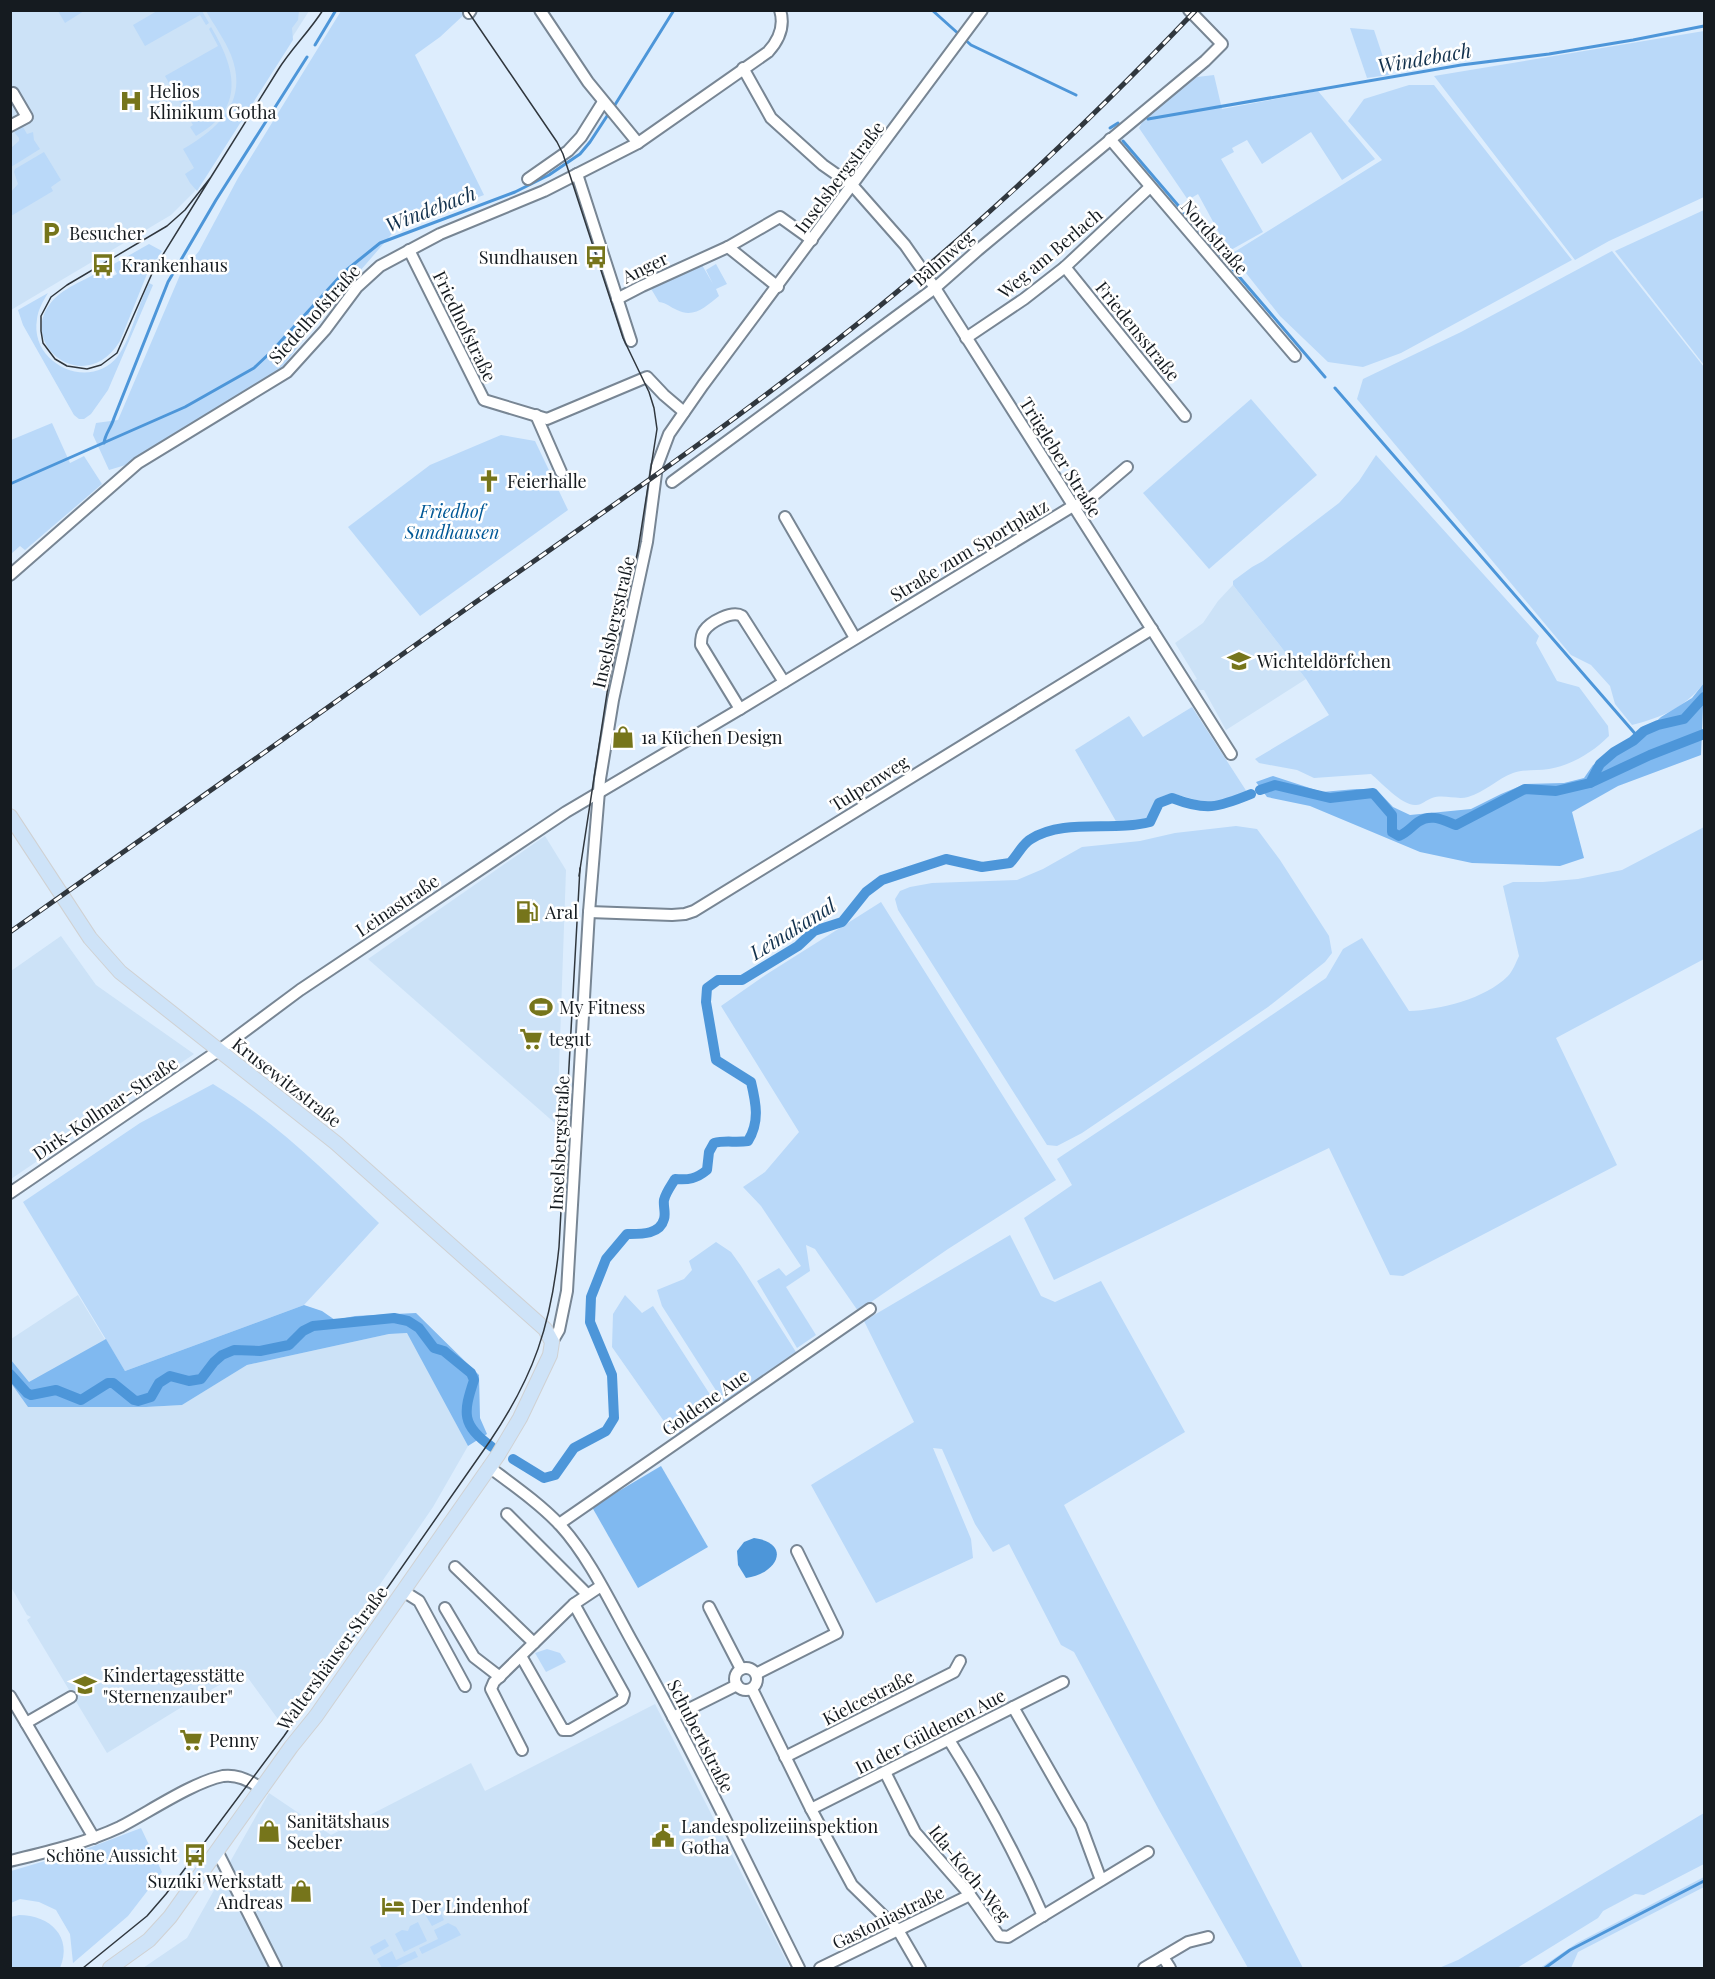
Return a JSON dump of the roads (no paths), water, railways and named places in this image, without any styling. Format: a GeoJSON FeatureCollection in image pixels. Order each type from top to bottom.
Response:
{"type":"FeatureCollection","features":[{"type":"Feature","properties":{"kind":"main road","name":"Krusewitzstraße"},"geometry":{"type":"LineString","coordinates":[[10,816],[90,938],[120,972],[336,1143],[545,1329],[552,1342]]}},
{"type":"Feature","properties":{"kind":"main road","name":"Waltershäuser Straße"},"geometry":{"type":"LineString","coordinates":[[110,1968],[149,1940],[162,1927],[316,1716],[489,1467],[520,1418],[547,1361],[552,1342]]}},
{"type":"Feature","properties":{"kind":"street"},"geometry":{"type":"LineString","coordinates":[[540,10],[608,108],[638,143]]}},
{"type":"Feature","properties":{"kind":"street","name":"Siedelhofstraße"},"geometry":{"type":"LineString","coordinates":[[10,575],[138,463],[287,372],[326,330],[357,287],[380,266],[446,232],[509,207],[638,143],[768,52],[778,39],[782,19],[780,10]]}},
{"type":"Feature","properties":{"kind":"street","name":"Inselsbergstraße"},"geometry":{"type":"LineString","coordinates":[[552,1342],[559,1330],[567,1291],[598,793],[613,700],[647,542],[657,466],[669,434],[684,412],[982,10]]}},
{"type":"Feature","properties":{"kind":"street","name":"Bahnweg"},"geometry":{"type":"LineString","coordinates":[[672,482],[935,288],[1205,61],[1222,44],[1189,10]]}},
{"type":"Feature","properties":{"kind":"street","name":"Trügleber Straße"},"geometry":{"type":"LineString","coordinates":[[743,68],[771,118],[823,165],[853,186],[905,245],[935,288],[1231,754]]}},
{"type":"Feature","properties":{"kind":"street"},"geometry":{"type":"LineString","coordinates":[[10,94],[13,93],[27,117],[10,126]]}},
{"type":"Feature","properties":{"kind":"street"},"geometry":{"type":"LineString","coordinates":[[528,179],[563,154],[608,108]]}},
{"type":"Feature","properties":{"kind":"street","name":"Nordstraße"},"geometry":{"type":"LineString","coordinates":[[1110,139],[1295,356]]}},
{"type":"Feature","properties":{"kind":"street"},"geometry":{"type":"LineString","coordinates":[[577,174],[617,299]]}},
{"type":"Feature","properties":{"kind":"street","name":"Weg am Berlach"},"geometry":{"type":"LineString","coordinates":[[966,338],[1024,299],[1065,267],[1150,187]]}},
{"type":"Feature","properties":{"kind":"street","name":"Anger"},"geometry":{"type":"LineString","coordinates":[[631,341],[617,299],[728,247],[780,216],[812,240]]}},
{"type":"Feature","properties":{"kind":"street"},"geometry":{"type":"LineString","coordinates":[[728,247],[778,287]]}},
{"type":"Feature","properties":{"kind":"street","name":"Friedhofstraße"},"geometry":{"type":"LineString","coordinates":[[409,250],[484,400],[547,419],[647,377],[684,412]]}},
{"type":"Feature","properties":{"kind":"street","name":"Friedensstraße"},"geometry":{"type":"LineString","coordinates":[[1065,267],[1185,416]]}},
{"type":"Feature","properties":{"kind":"street"},"geometry":{"type":"LineString","coordinates":[[536,415],[561,472]]}},
{"type":"Feature","properties":{"kind":"street","name":"Straße zum Sportplatz"},"geometry":{"type":"LineString","coordinates":[[598,793],[1073,506],[1086,502],[1127,467]]}},
{"type":"Feature","properties":{"kind":"street"},"geometry":{"type":"LineString","coordinates":[[785,517],[855,638]]}},
{"type":"Feature","properties":{"kind":"street"},"geometry":{"type":"LineString","coordinates":[[740,709],[701,645],[705,629],[730,614],[737,613],[742,616],[784,682]]}},
{"type":"Feature","properties":{"kind":"street","name":"Tulpenweg"},"geometry":{"type":"LineString","coordinates":[[589,912],[672,915],[685,914],[694,910],[1152,629]]}},
{"type":"Feature","properties":{"kind":"street","name":"Leinastraße"},"geometry":{"type":"LineString","coordinates":[[218,1051],[300,990],[598,793]]}},
{"type":"Feature","properties":{"kind":"street","name":"Dirk-Kollmar-Straße"},"geometry":{"type":"LineString","coordinates":[[10,1193],[218,1051]]}},
{"type":"Feature","properties":{"kind":"street","name":"Goldene Aue"},"geometry":{"type":"LineString","coordinates":[[559,1524],[870,1309]]}},
{"type":"Feature","properties":{"kind":"street","name":"Schubertstraße"},"geometry":{"type":"LineString","coordinates":[[489,1467],[559,1524],[601,1586],[673,1717],[799,1968]]}},
{"type":"Feature","properties":{"kind":"street"},"geometry":{"type":"LineString","coordinates":[[507,1514],[587,1594]]}},
{"type":"Feature","properties":{"kind":"street"},"geometry":{"type":"LineString","coordinates":[[756,1674],[837,1634],[797,1551]]}},
{"type":"Feature","properties":{"kind":"street"},"geometry":{"type":"LineString","coordinates":[[455,1567],[534,1643]]}},
{"type":"Feature","properties":{"kind":"street"},"geometry":{"type":"LineString","coordinates":[[522,1750],[491,1689],[500,1677],[573,1604],[601,1586]]}},
{"type":"Feature","properties":{"kind":"street","name":"Waltershäuser Straße"},"geometry":{"type":"LineString","coordinates":[[403,1591],[419,1601],[465,1686]]}},
{"type":"Feature","properties":{"kind":"street"},"geometry":{"type":"LineString","coordinates":[[521,1656],[563,1730],[570,1730],[622,1700],[624,1694],[573,1604]]}},
{"type":"Feature","properties":{"kind":"street"},"geometry":{"type":"LineString","coordinates":[[709,1607],[741,1669]]}},
{"type":"Feature","properties":{"kind":"street"},"geometry":{"type":"LineString","coordinates":[[445,1608],[474,1657],[500,1677]]}},
{"type":"Feature","properties":{"kind":"street","name":"Kielcestraße"},"geometry":{"type":"LineString","coordinates":[[785,1757],[954,1672],[960,1661]]}},
{"type":"Feature","properties":{"kind":"street"},"geometry":{"type":"LineString","coordinates":[[749,1668],[756,1674],[757,1683],[752,1689],[742,1690],[736,1685],[735,1678],[741,1669],[749,1668]]}},
{"type":"Feature","properties":{"kind":"street","name":"In der Güldenen Aue"},"geometry":{"type":"LineString","coordinates":[[811,1809],[1063,1682]]}},
{"type":"Feature","properties":{"kind":"street"},"geometry":{"type":"LineString","coordinates":[[673,1717],[736,1685]]}},
{"type":"Feature","properties":{"kind":"street"},"geometry":{"type":"LineString","coordinates":[[752,1689],[852,1886],[898,1930],[906,1940],[920,1968]]}},
{"type":"Feature","properties":{"kind":"street"},"geometry":{"type":"LineString","coordinates":[[10,1696],[94,1838]]}},
{"type":"Feature","properties":{"kind":"street"},"geometry":{"type":"LineString","coordinates":[[26,1723],[71,1697]]}},
{"type":"Feature","properties":{"kind":"street"},"geometry":{"type":"LineString","coordinates":[[1013,1707],[1081,1826],[1101,1880]]}},
{"type":"Feature","properties":{"kind":"street"},"geometry":{"type":"LineString","coordinates":[[949,1740],[998,1821],[1043,1916]]}},
{"type":"Feature","properties":{"kind":"street","name":"Ida-Koch-Weg"},"geometry":{"type":"LineString","coordinates":[[885,1772],[915,1832],[970,1895],[999,1936],[1008,1937],[1148,1852]]}},
{"type":"Feature","properties":{"kind":"street"},"geometry":{"type":"LineString","coordinates":[[10,1862],[94,1838],[202,1783],[218,1778],[227,1776],[241,1778],[262,1789]]}},
{"type":"Feature","properties":{"kind":"street"},"geometry":{"type":"LineString","coordinates":[[217,1851],[276,1968]]}},
{"type":"Feature","properties":{"kind":"street","name":"Gastoniastraße"},"geometry":{"type":"LineString","coordinates":[[820,1968],[970,1895]]}},
{"type":"Feature","properties":{"kind":"street"},"geometry":{"type":"LineString","coordinates":[[1144,1968],[1188,1942],[1208,1937]]}},
{"type":"Feature","properties":{"kind":"street"},"geometry":{"type":"LineString","coordinates":[[1163,1957],[1170,1968]]}},
{"type":"Feature","properties":{"kind":"waterway"},"geometry":{"type":"LineString","coordinates":[[315,45],[336,10]]}},
{"type":"Feature","properties":{"kind":"waterway","name":"Windebach"},"geometry":{"type":"LineString","coordinates":[[613,108],[674,10]]}},
{"type":"Feature","properties":{"kind":"waterway","name":"Windebach"},"geometry":{"type":"LineString","coordinates":[[932,10],[971,45],[1076,95]]}},
{"type":"Feature","properties":{"kind":"waterway","name":"Windebach"},"geometry":{"type":"LineString","coordinates":[[1148,119],[1461,65],[1633,40],[1704,26]]}},
{"type":"Feature","properties":{"kind":"waterway"},"geometry":{"type":"LineString","coordinates":[[104,443],[168,282],[216,200],[307,57]]}},
{"type":"Feature","properties":{"kind":"waterway","name":"Windebach"},"geometry":{"type":"LineString","coordinates":[[10,484],[185,407],[254,368],[344,272],[380,243],[515,192],[549,175],[580,154],[609,113]]}},
{"type":"Feature","properties":{"kind":"waterway","name":"Windebach"},"geometry":{"type":"LineString","coordinates":[[1110,128],[1118,123]]}},
{"type":"Feature","properties":{"kind":"waterway"},"geometry":{"type":"LineString","coordinates":[[1123,141],[1325,377]]}},
{"type":"Feature","properties":{"kind":"waterway"},"geometry":{"type":"LineString","coordinates":[[1335,388],[1638,737]]}},
{"type":"Feature","properties":{"kind":"waterway","name":"Leinakanal"},"geometry":{"type":"LineString","coordinates":[[1260,790],[1275,785],[1330,798],[1373,793],[1392,815],[1392,832],[1399,836],[1418,822],[1428,818],[1437,818],[1456,825],[1525,789],[1556,791],[1590,783],[1600,764],[1614,752],[1633,741],[1644,731],[1684,719],[1704,697]]}},
{"type":"Feature","properties":{"kind":"waterway"},"geometry":{"type":"LineString","coordinates":[[1590,783],[1650,755],[1704,734]]}},
{"type":"Feature","properties":{"kind":"waterway","name":"Leinakanal"},"geometry":{"type":"LineString","coordinates":[[513,1459],[544,1478],[555,1475],[574,1448],[606,1431],[614,1418],[612,1375],[590,1322],[591,1297],[606,1259],[627,1234],[654,1231],[662,1224],[665,1217],[665,1197],[675,1179],[692,1178],[707,1170],[709,1152],[714,1143],[748,1141],[752,1134],[756,1112],[751,1082],[716,1060],[706,1002],[707,988],[718,980],[742,980],[798,946],[814,931],[842,922],[866,892],[882,880],[946,859],[982,867],[1010,863],[1028,841],[1044,833],[1073,827],[1136,825],[1150,822],[1159,803],[1172,798],[1194,805],[1212,806],[1251,794]]}},
{"type":"Feature","properties":{"kind":"waterway","name":"Leinakanal"},"geometry":{"type":"LineString","coordinates":[[10,1374],[31,1395],[56,1390],[81,1400],[108,1383],[113,1383],[138,1401],[151,1397],[159,1383],[170,1376],[189,1381],[201,1379],[214,1362],[222,1355],[234,1350],[260,1351],[289,1345],[303,1331],[313,1326],[394,1318],[408,1321],[419,1328],[434,1348],[444,1351],[471,1373],[474,1380],[468,1401],[467,1418],[475,1432],[492,1447]]}},
{"type":"Feature","properties":{"kind":"waterway"},"geometry":{"type":"LineString","coordinates":[[1545,1968],[1570,1950],[1704,1881]]}},
{"type":"Feature","properties":{"kind":"tram line"},"geometry":{"type":"LineString","coordinates":[[211,177],[185,210],[167,226],[67,285],[51,297],[41,316],[41,331],[43,343],[55,359],[67,366],[87,369],[101,365],[117,353],[154,269],[278,70],[323,10]]}},
{"type":"Feature","properties":{"kind":"tram line"},"geometry":{"type":"LineString","coordinates":[[467,10],[563,154],[623,338],[649,392],[657,429],[638,550],[609,680],[579,876]]}},
{"type":"Feature","properties":{"kind":"tram line"},"geometry":{"type":"LineString","coordinates":[[83,1968],[147,1916],[166,1894],[284,1736],[490,1441],[529,1372],[545,1326],[556,1275],[559,1247],[580,868]]}},
{"type":"Feature","properties":{"kind":"railway"},"geometry":{"type":"LineString","coordinates":[[10,932],[662,471],[801,368],[892,296],[983,218],[1070,137],[1196,10]]}},
{"type":"Feature","properties":{"kind":"place","name":"Helios Klinikum Gotha"},"geometry":{"type":"Point","coordinates":[131,101]}},
{"type":"Feature","properties":{"kind":"place","name":"Besucher"},"geometry":{"type":"Point","coordinates":[51,233]}},
{"type":"Feature","properties":{"kind":"place","name":"Sundhausen"},"geometry":{"type":"Point","coordinates":[596,257]}},
{"type":"Feature","properties":{"kind":"place","name":"Krankenhaus"},"geometry":{"type":"Point","coordinates":[103,265]}},
{"type":"Feature","properties":{"kind":"place","name":"Feierhalle"},"geometry":{"type":"Point","coordinates":[489,481]}},
{"type":"Feature","properties":{"kind":"place","name":"Wichteldörfchen"},"geometry":{"type":"Point","coordinates":[1239,661]}},
{"type":"Feature","properties":{"kind":"place","name":"1a Küchen Design"},"geometry":{"type":"Point","coordinates":[623,737]}},
{"type":"Feature","properties":{"kind":"place","name":"Aral"},"geometry":{"type":"Point","coordinates":[527,912]}},
{"type":"Feature","properties":{"kind":"place","name":"My Fitness"},"geometry":{"type":"Point","coordinates":[541,1007]}},
{"type":"Feature","properties":{"kind":"place","name":"tegut"},"geometry":{"type":"Point","coordinates":[531,1039]}},
{"type":"Feature","properties":{"kind":"place","name":"Kindertagesstätte \"Sternenzauber\""},"geometry":{"type":"Point","coordinates":[85,1685]}},
{"type":"Feature","properties":{"kind":"place","name":"Penny"},"geometry":{"type":"Point","coordinates":[191,1740]}},
{"type":"Feature","properties":{"kind":"place","name":"Sanitätshaus Seeber"},"geometry":{"type":"Point","coordinates":[269,1831]}},
{"type":"Feature","properties":{"kind":"place","name":"Landespolizeiinspektion Gotha"},"geometry":{"type":"Point","coordinates":[663,1836]}},
{"type":"Feature","properties":{"kind":"place","name":"Schöne Aussicht"},"geometry":{"type":"Point","coordinates":[195,1855]}},
{"type":"Feature","properties":{"kind":"place","name":"Suzuki Werkstatt Andreas"},"geometry":{"type":"Point","coordinates":[301,1891]}},
{"type":"Feature","properties":{"kind":"place","name":"Der Lindenhof"},"geometry":{"type":"Point","coordinates":[393,1906]}},
{"type":"Feature","properties":{"kind":"park label","name":"Friedhof Sundhausen"},"geometry":{"type":"Point","coordinates":[452,521]}}]}
